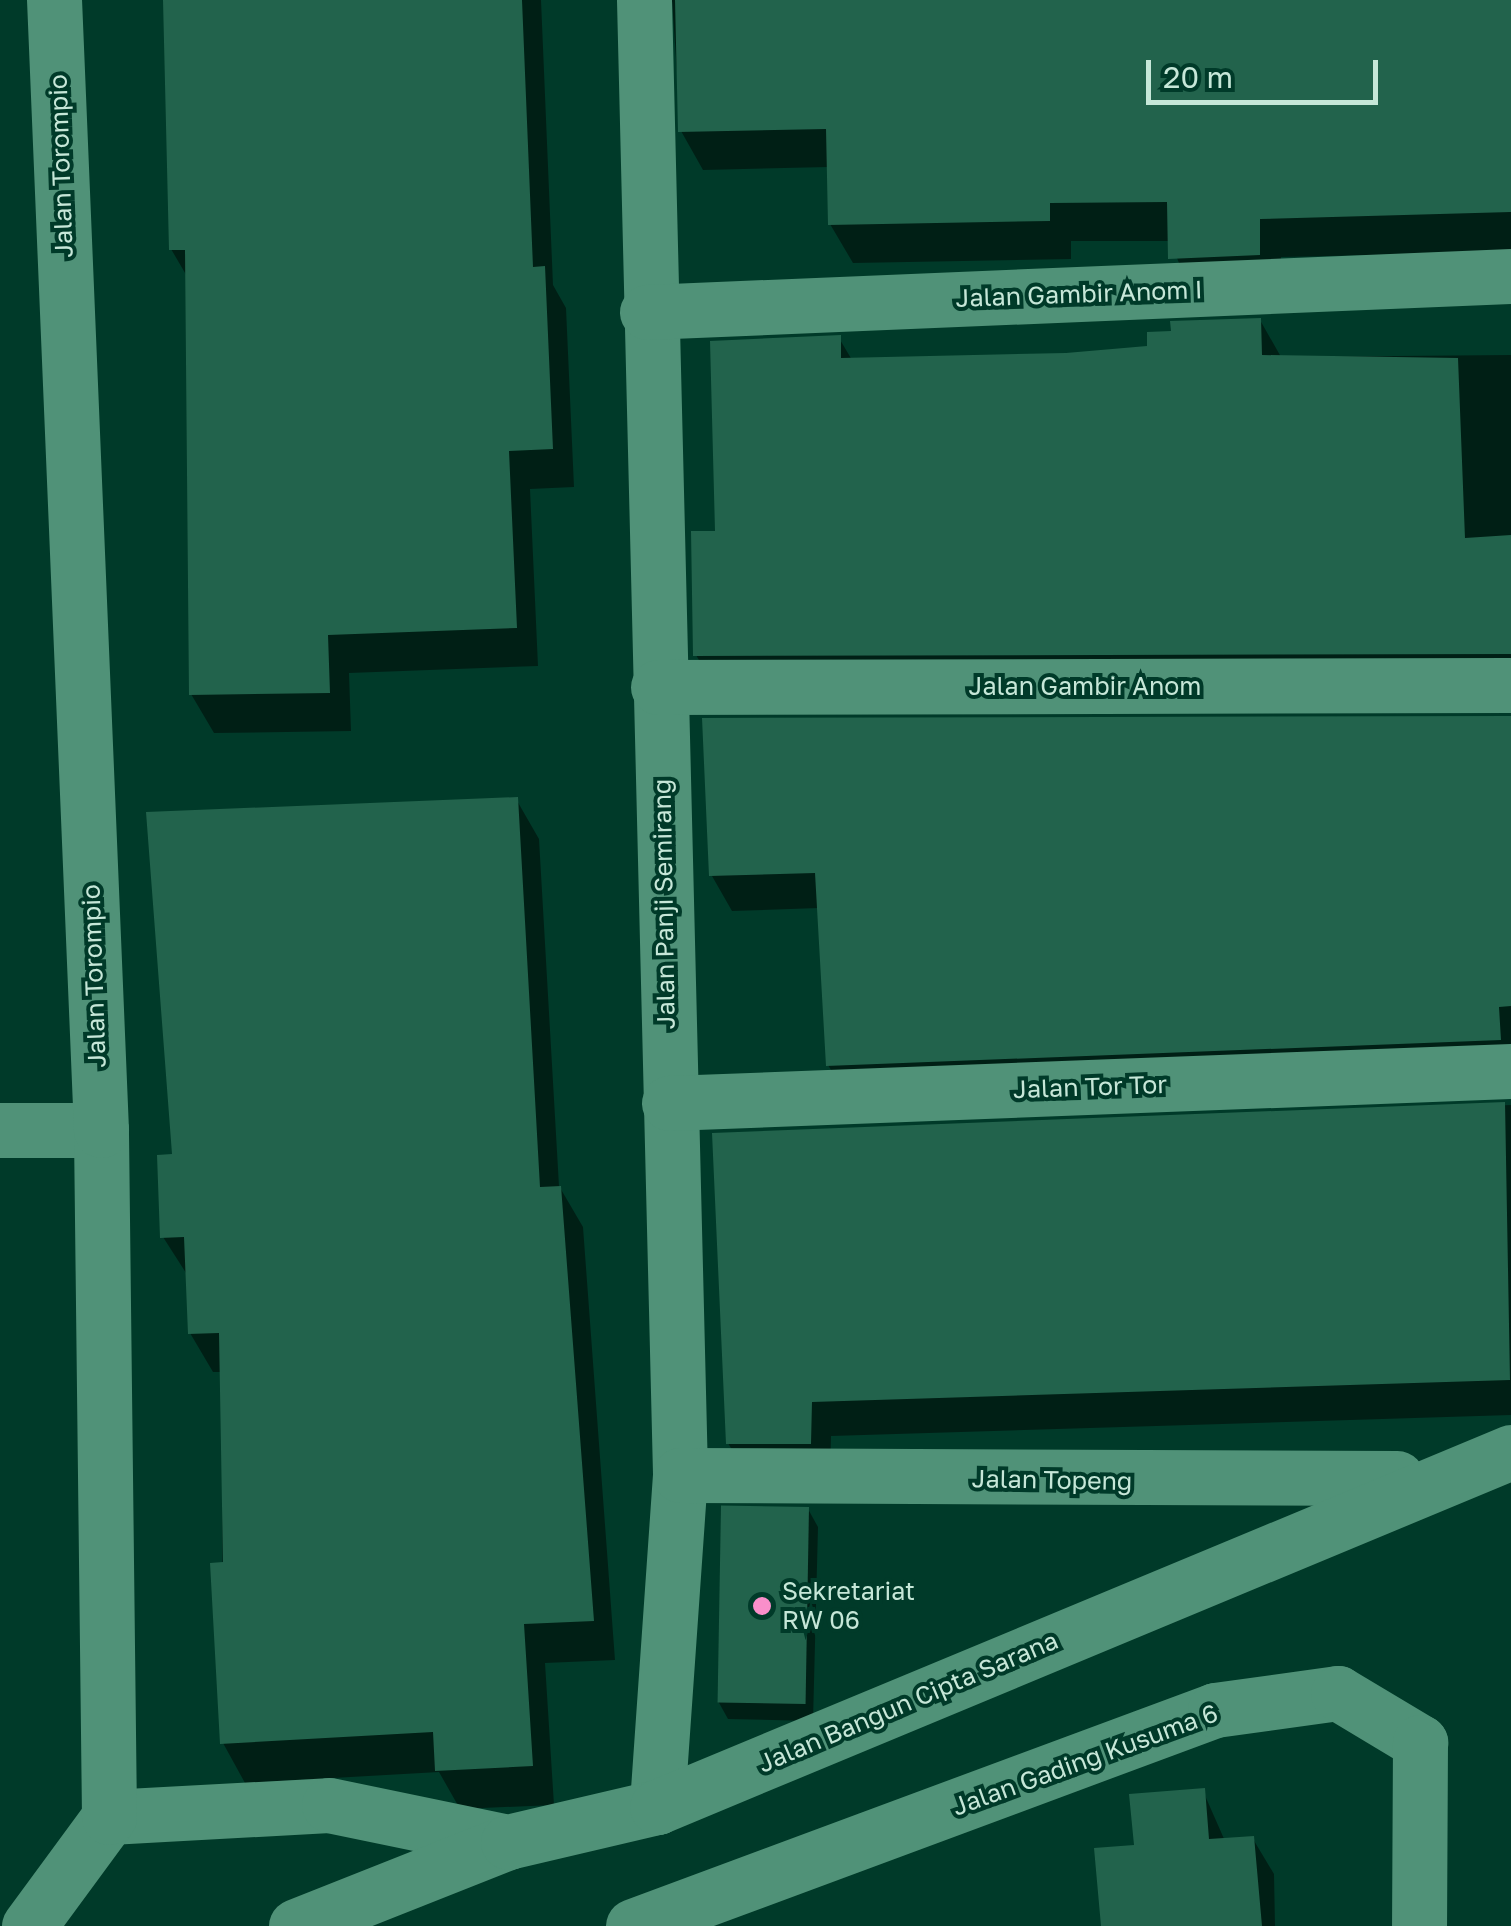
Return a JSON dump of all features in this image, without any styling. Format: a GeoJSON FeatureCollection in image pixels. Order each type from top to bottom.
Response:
{"type":"FeatureCollection","features":[{"type":"Feature","properties":{"kind":"street","name":"Jalan Torompio"},"geometry":{"type":"LineString","coordinates":[[54,0],[101,1130],[108,1817]]}},
{"type":"Feature","properties":{"kind":"street","name":"Jalan Panji Semirang"},"geometry":{"type":"LineString","coordinates":[[644,0],[647,312],[680,1475],[658,1806]]}},
{"type":"Feature","properties":{"kind":"street","name":"Jalan Gambir Anom I"},"geometry":{"type":"LineString","coordinates":[[647,312],[1511,276]]}},
{"type":"Feature","properties":{"kind":"street","name":"Jalan Gambir Anom"},"geometry":{"type":"LineString","coordinates":[[658,687],[1511,685]]}},
{"type":"Feature","properties":{"kind":"street","name":"Jalan Tor Tor"},"geometry":{"type":"LineString","coordinates":[[669,1103],[1511,1070]]}},
{"type":"Feature","properties":{"kind":"street"},"geometry":{"type":"LineString","coordinates":[[0,1130],[101,1130]]}},
{"type":"Feature","properties":{"kind":"street","name":"Jalan Bangun Cipta Sarana"},"geometry":{"type":"LineString","coordinates":[[296,1926],[508,1842],[658,1806],[1422,1482],[1511,1452]]}},
{"type":"Feature","properties":{"kind":"street","name":"Jalan Topeng"},"geometry":{"type":"LineString","coordinates":[[680,1475],[1422,1482]]}},
{"type":"Feature","properties":{"kind":"street","name":"Jalan Gading Kusuma 6"},"geometry":{"type":"LineString","coordinates":[[633,1926],[1215,1710],[1338,1693],[1420,1742],[1420,1926]]}},
{"type":"Feature","properties":{"kind":"street"},"geometry":{"type":"LineString","coordinates":[[29,1926],[108,1817],[329,1805],[508,1842]]}},
{"type":"Feature","properties":{"kind":"building"},"geometry":{"type":"Polygon","coordinates":[[[163,0],[522,0],[533,267],[545,266],[553,449],[509,451],[517,628],[328,635],[330,693],[189,695],[185,250],[169,250],[163,0]]]}},
{"type":"Feature","properties":{"kind":"building"},"geometry":{"type":"Polygon","coordinates":[[[675,0],[1511,0],[1511,212],[1260,219],[1260,255],[1168,259],[1167,202],[1050,203],[1050,221],[828,225],[826,129],[678,132],[675,0]]]}},
{"type":"Feature","properties":{"kind":"building"},"geometry":{"type":"Polygon","coordinates":[[[1261,318],[1262,355],[1458,358],[1465,538],[1511,535],[1511,654],[693,656],[691,531],[715,531],[710,341],[841,335],[841,358],[1066,353],[1147,346],[1147,332],[1171,331],[1170,321],[1261,318]]]}},
{"type":"Feature","properties":{"kind":"building"},"geometry":{"type":"Polygon","coordinates":[[[1511,716],[1511,1006],[1499,1007],[1501,1040],[826,1066],[815,873],[709,876],[702,718],[1511,716]]]}},
{"type":"Feature","properties":{"kind":"building"},"geometry":{"type":"Polygon","coordinates":[[[518,797],[540,1187],[561,1186],[594,1621],[524,1624],[533,1766],[435,1771],[433,1732],[220,1744],[210,1563],[223,1562],[219,1333],[188,1334],[184,1237],[160,1238],[157,1155],[172,1154],[146,812],[518,797]]]}},
{"type":"Feature","properties":{"kind":"building"},"geometry":{"type":"Polygon","coordinates":[[[1505,1102],[1510,1380],[812,1402],[811,1444],[726,1444],[712,1133],[1505,1102]]]}},
{"type":"Feature","properties":{"kind":"building","name":"Sekretariat RW 06"},"geometry":{"type":"Polygon","coordinates":[[[721,1505],[809,1507],[806,1704],[718,1702],[721,1505]]]}},
{"type":"Feature","properties":{"kind":"building"},"geometry":{"type":"Polygon","coordinates":[[[1205,1788],[1209,1839],[1254,1836],[1262,1926],[1101,1926],[1094,1848],[1134,1845],[1129,1794],[1205,1788]]]}},
{"type":"Feature","properties":{"kind":"place","name":"Sekretariat RW 06"},"geometry":{"type":"Point","coordinates":[762,1606]}}]}
